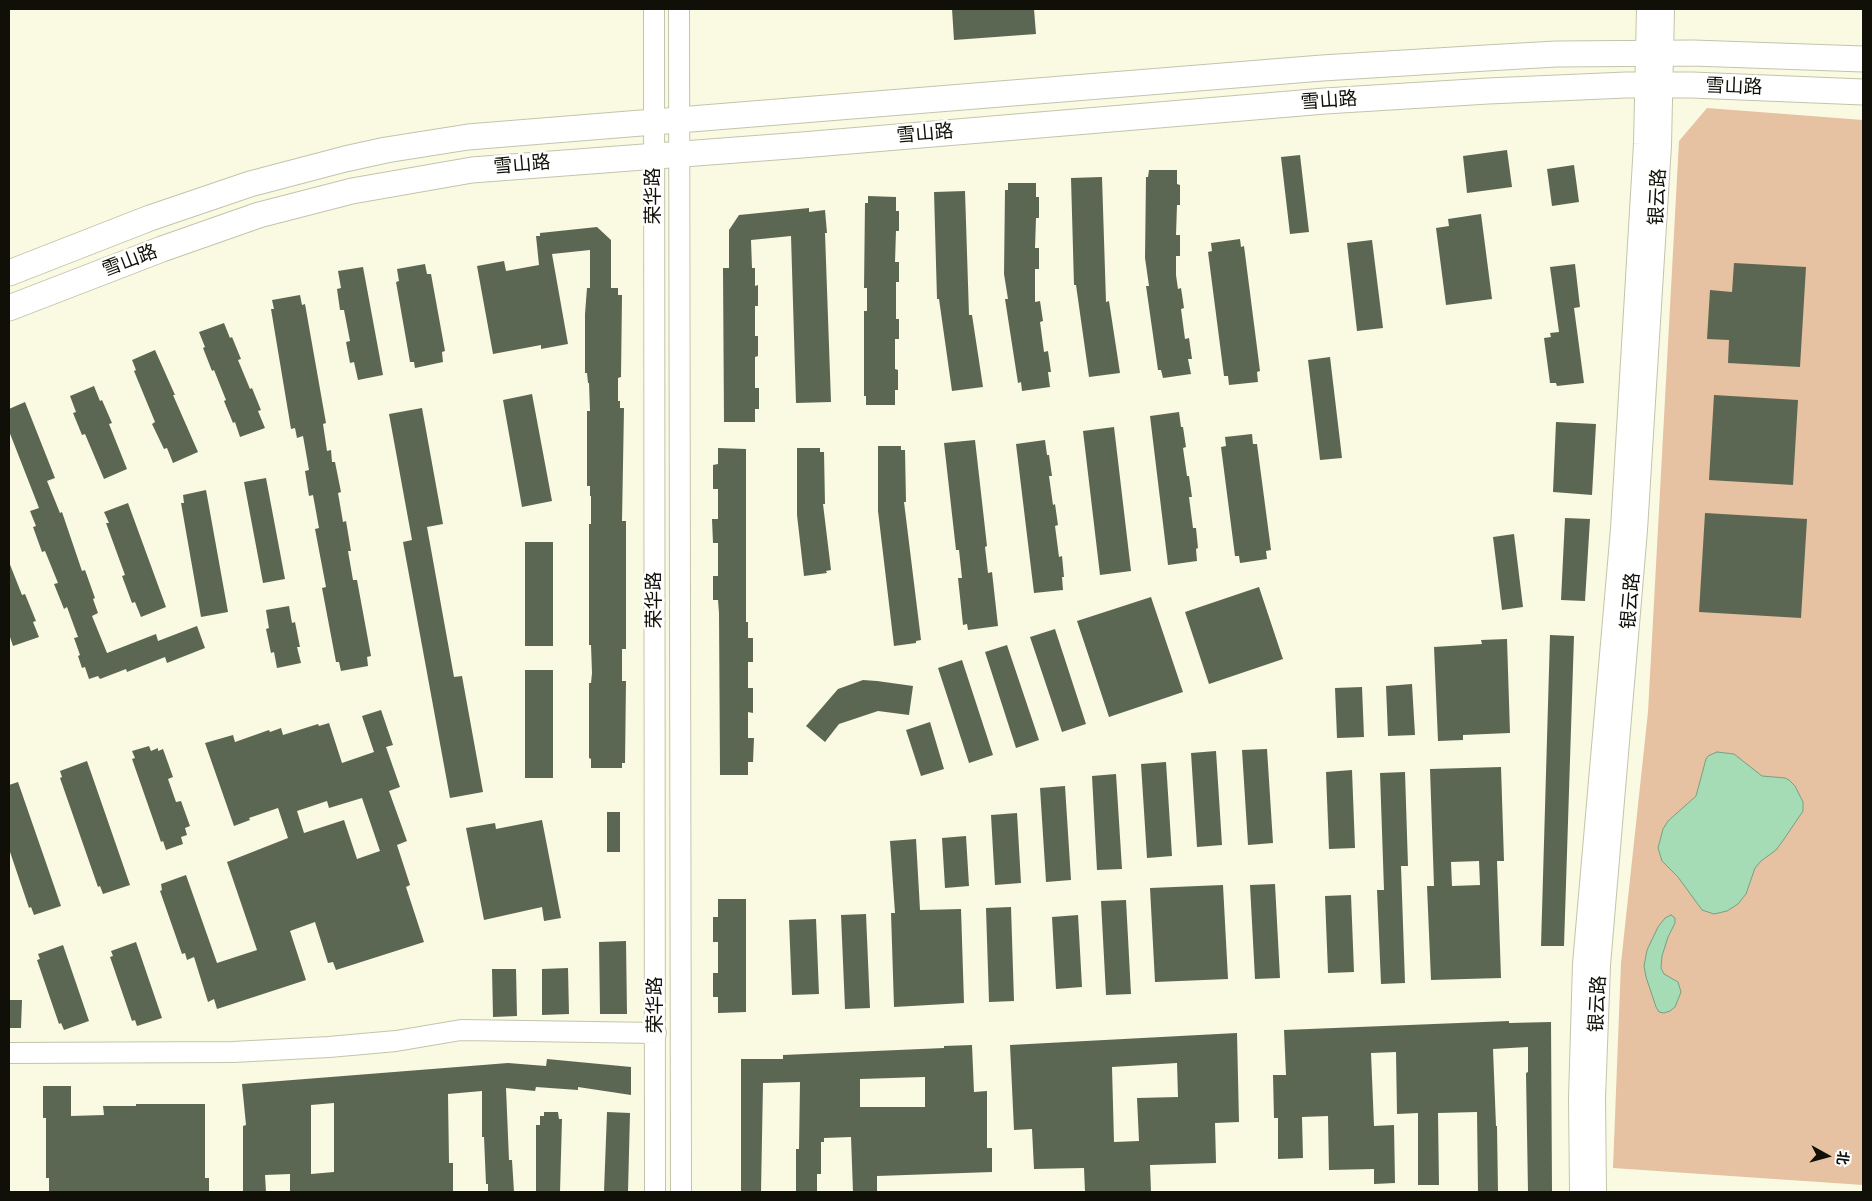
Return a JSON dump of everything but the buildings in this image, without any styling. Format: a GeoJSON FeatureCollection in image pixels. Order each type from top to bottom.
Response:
{"type":"FeatureCollection","features":[{"type":"Feature","properties":{"kind":"main road","name":"雪山路"},"geometry":{"type":"LineString","coordinates":[[9,273],[196,202],[259,181],[386,150],[468,137],[1322,68],[1556,54],[1760,54],[1863,59]]}},
{"type":"Feature","properties":{"kind":"main road","name":"雪山路"},"geometry":{"type":"LineString","coordinates":[[9,308],[206,233],[312,200],[392,182],[472,170],[1325,101],[1517,89],[1654,85],[1759,87],[1863,92]]}},
{"type":"Feature","properties":{"kind":"street","name":"荣华路"},"geometry":{"type":"LineString","coordinates":[[654,9],[656,1192]]}},
{"type":"Feature","properties":{"kind":"street","name":"荣华路"},"geometry":{"type":"LineString","coordinates":[[679,9],[681,1192]]}},
{"type":"Feature","properties":{"kind":"street","name":"银云路"},"geometry":{"type":"LineString","coordinates":[[1596,1192],[1595,1070],[1599,974],[1637,530],[1660,155],[1654,85],[1654,53],[1647,9]]}},
{"type":"Feature","properties":{"kind":"street","name":"银云路"},"geometry":{"type":"LineString","coordinates":[[1654,53],[1664,9]]}},
{"type":"Feature","properties":{"kind":"street","name":"银云路"},"geometry":{"type":"LineString","coordinates":[[1580,1192],[1578,1098],[1583,964],[1621,529],[1644,144],[1654,85]]}},
{"type":"Feature","properties":{"kind":"street"},"geometry":{"type":"LineString","coordinates":[[9,1053],[233,1052],[396,1041],[461,1030],[656,1033]]}},
{"type":"Feature","properties":{"kind":"shaded area"},"geometry":{"type":"Polygon","coordinates":[[[1707,108],[1863,120],[1863,1185],[1613,1168],[1621,963],[1648,712],[1679,141],[1707,108]]]}},
{"type":"Feature","properties":{"kind":"shaded area"},"geometry":{"type":"Polygon","coordinates":[[[1717,752],[1734,754],[1762,776],[1789,780],[1795,786],[1803,802],[1803,811],[1776,850],[1755,868],[1746,894],[1738,904],[1727,911],[1714,914],[1702,910],[1678,877],[1662,861],[1658,848],[1663,829],[1668,821],[1696,796],[1706,759],[1717,752]]]}},
{"type":"Feature","properties":{"kind":"shaded area"},"geometry":{"type":"Polygon","coordinates":[[[1671,915],[1675,918],[1675,923],[1662,956],[1661,968],[1664,974],[1678,982],[1681,992],[1675,1007],[1664,1013],[1659,1012],[1656,1007],[1644,966],[1647,950],[1658,927],[1665,918],[1671,915]]]}}]}
